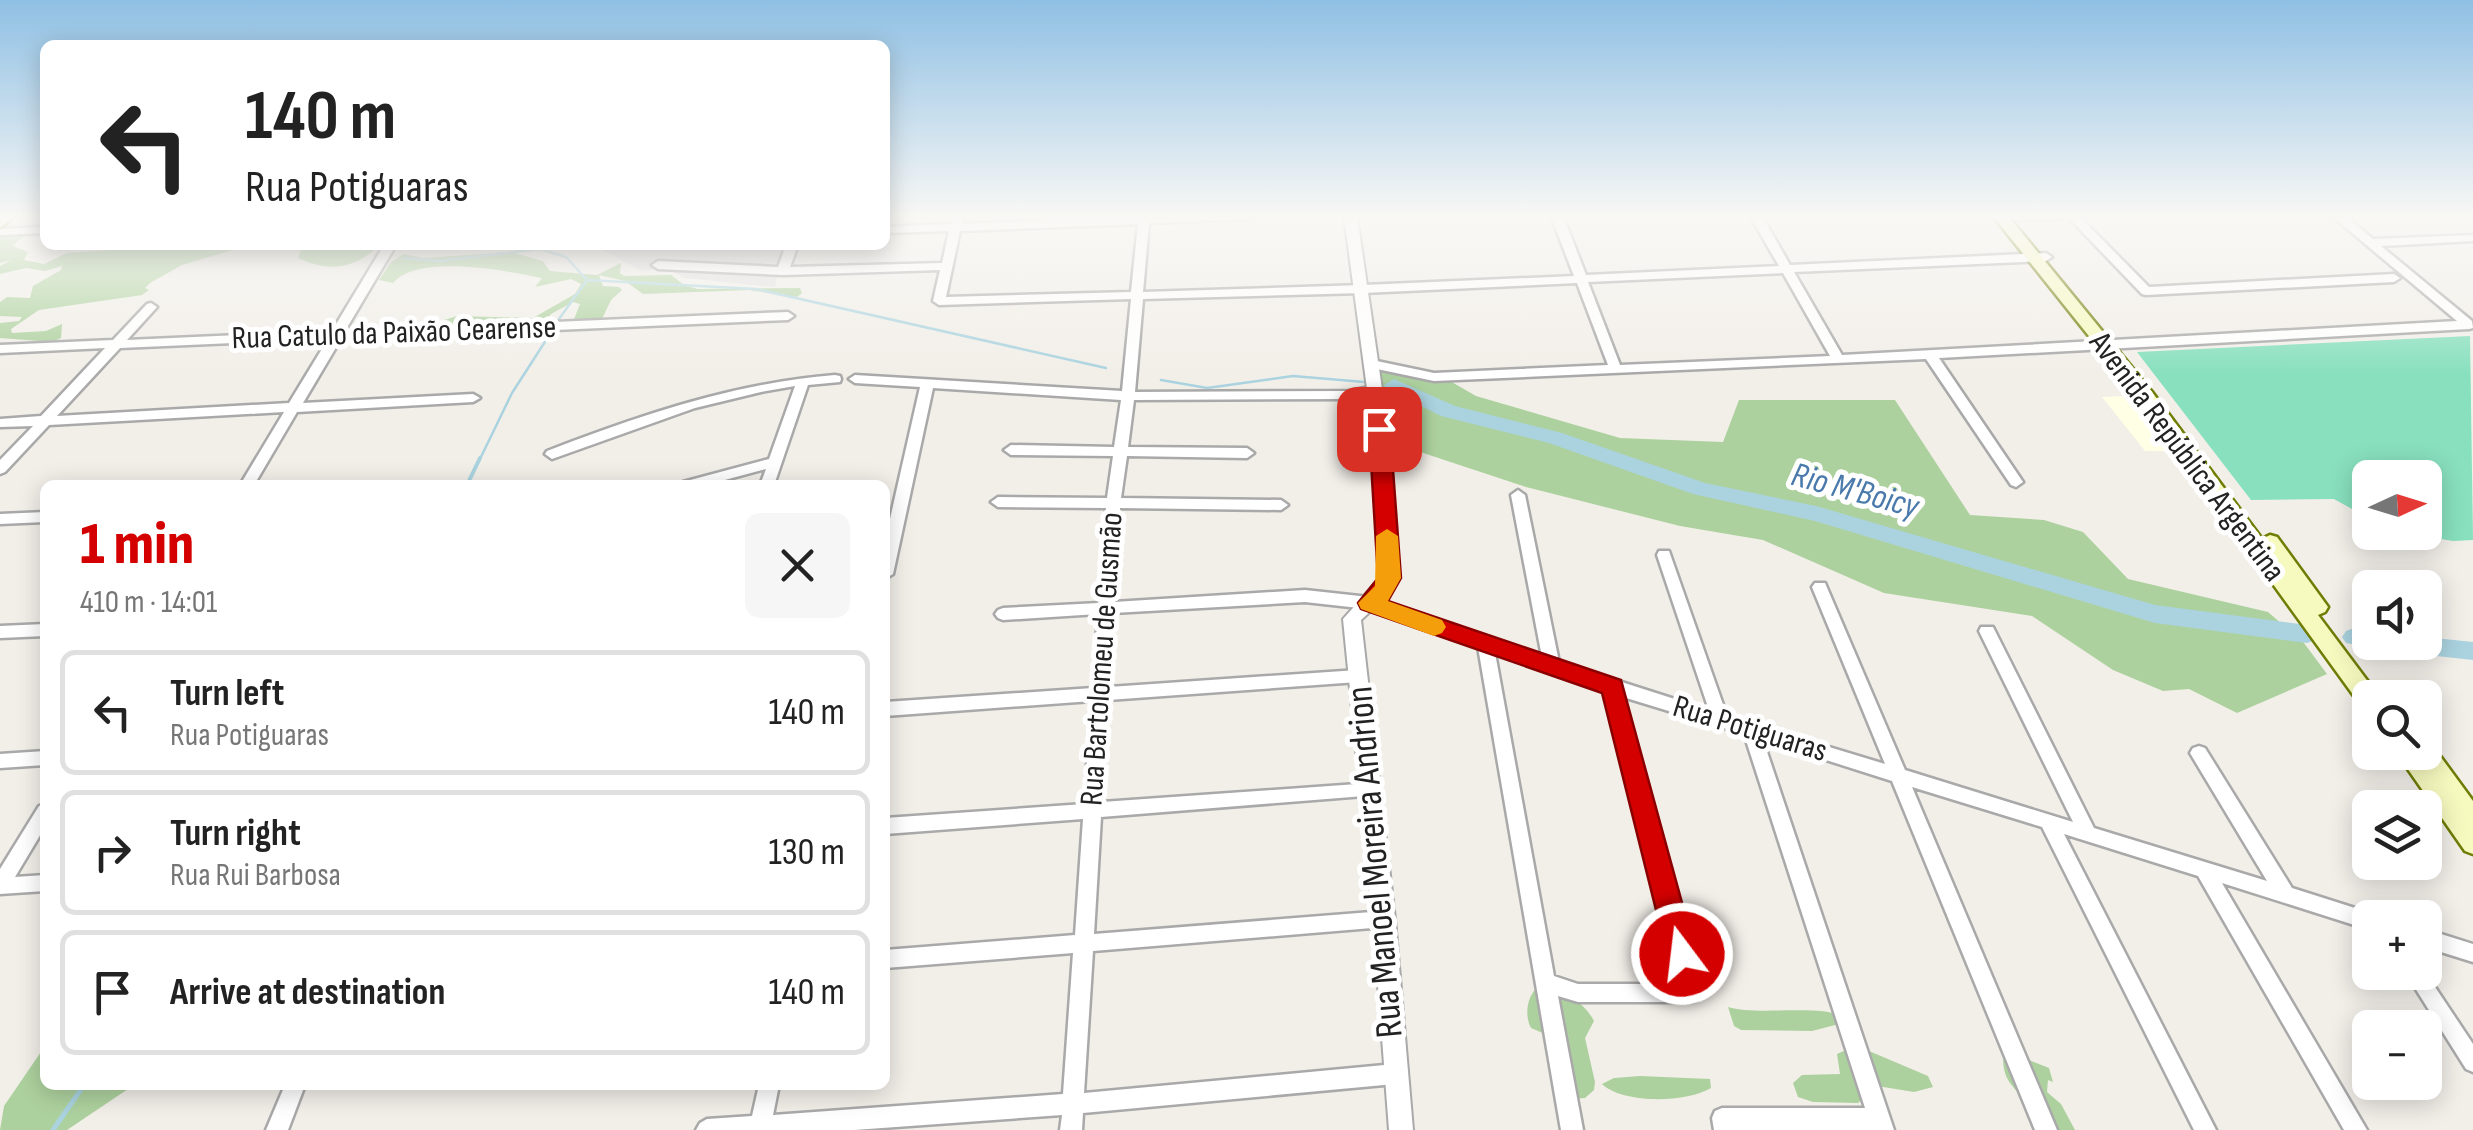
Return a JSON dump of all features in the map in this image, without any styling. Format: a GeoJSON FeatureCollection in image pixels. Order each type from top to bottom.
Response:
{"type":"FeatureCollection","features":[{"type":"Feature","properties":{"kind":"main road","name":"Avenida República Argentina"},"geometry":{"type":"LineString","coordinates":[[2049,269],[2110,345],[2355,680]]}},
{"type":"Feature","properties":{"kind":"main road","name":"Avenida República Argentina"},"geometry":{"type":"LineString","coordinates":[[2110,345],[2172,412],[2371,680]]}},
{"type":"Feature","properties":{"kind":"main road"},"geometry":{"type":"LineString","coordinates":[[2420,770],[2473,844]]}},
{"type":"Feature","properties":{"kind":"main road"},"geometry":{"type":"LineString","coordinates":[[2437,770],[2473,819]]}},
{"type":"Feature","properties":{"kind":"street"},"geometry":{"type":"LineString","coordinates":[[249,480],[376,269]]}},
{"type":"Feature","properties":{"kind":"street"},"geometry":{"type":"LineString","coordinates":[[742,269],[856,269]]}},
{"type":"Feature","properties":{"kind":"street"},"geometry":{"type":"LineString","coordinates":[[945,269],[939,301],[1137,298],[1792,269]]}},
{"type":"Feature","properties":{"kind":"street","name":"Rua Bartolomeu de Gusmão"},"geometry":{"type":"LineString","coordinates":[[1071,1130],[1113,505],[1140,269]]}},
{"type":"Feature","properties":{"kind":"street"},"geometry":{"type":"LineString","coordinates":[[1359,269],[1384,468],[1389,578],[1384,591],[1370,603]]}},
{"type":"Feature","properties":{"kind":"street"},"geometry":{"type":"LineString","coordinates":[[1576,269],[1616,370]]}},
{"type":"Feature","properties":{"kind":"street"},"geometry":{"type":"LineString","coordinates":[[1786,269],[1839,360]]}},
{"type":"Feature","properties":{"kind":"street"},"geometry":{"type":"LineString","coordinates":[[2124,269],[2146,291],[2394,278]]}},
{"type":"Feature","properties":{"kind":"street"},"geometry":{"type":"LineString","coordinates":[[2401,269],[2471,326]]}},
{"type":"Feature","properties":{"kind":"street"},"geometry":{"type":"LineString","coordinates":[[0,469],[152,307]]}},
{"type":"Feature","properties":{"kind":"street","name":"Rua Catulo da Paixão Cearense"},"geometry":{"type":"LineString","coordinates":[[0,349],[788,316]]}},
{"type":"Feature","properties":{"kind":"street"},"geometry":{"type":"LineString","coordinates":[[1372,364],[1434,377],[2471,326]]}},
{"type":"Feature","properties":{"kind":"street"},"geometry":{"type":"LineString","coordinates":[[1930,355],[2016,482]]}},
{"type":"Feature","properties":{"kind":"street"},"geometry":{"type":"LineString","coordinates":[[552,454],[666,410],[762,386],[835,380]]}},
{"type":"Feature","properties":{"kind":"street"},"geometry":{"type":"LineString","coordinates":[[861,380],[1128,396],[1350,395],[1374,390]]}},
{"type":"Feature","properties":{"kind":"street"},"geometry":{"type":"LineString","coordinates":[[768,480],[803,381]]}},
{"type":"Feature","properties":{"kind":"street"},"geometry":{"type":"LineString","coordinates":[[890,552],[927,385]]}},
{"type":"Feature","properties":{"kind":"street"},"geometry":{"type":"LineString","coordinates":[[0,423],[473,398]]}},
{"type":"Feature","properties":{"kind":"street"},"geometry":{"type":"LineString","coordinates":[[1011,450],[1247,453]]}},
{"type":"Feature","properties":{"kind":"street"},"geometry":{"type":"LineString","coordinates":[[707,480],[774,462]]}},
{"type":"Feature","properties":{"kind":"street"},"geometry":{"type":"LineString","coordinates":[[1518,495],[1552,666]]}},
{"type":"Feature","properties":{"kind":"street"},"geometry":{"type":"LineString","coordinates":[[998,502],[1282,505]]}},
{"type":"Feature","properties":{"kind":"street"},"geometry":{"type":"LineString","coordinates":[[0,519],[40,517]]}},
{"type":"Feature","properties":{"kind":"street"},"geometry":{"type":"LineString","coordinates":[[1664,555],[1720,718]]}},
{"type":"Feature","properties":{"kind":"street"},"geometry":{"type":"LineString","coordinates":[[1820,587],[1894,773],[2046,1130]]}},
{"type":"Feature","properties":{"kind":"street","name":"Rua Potiguaras"},"geometry":{"type":"LineString","coordinates":[[1003,614],[1305,596],[1370,603],[1612,687],[2352,916]]}},
{"type":"Feature","properties":{"kind":"street","name":"Rua Manoel Moreira Andrion"},"geometry":{"type":"LineString","coordinates":[[1370,603],[1357,610],[1352,620],[1384,918],[1400,1130]]}},
{"type":"Feature","properties":{"kind":"street"},"geometry":{"type":"LineString","coordinates":[[0,632],[40,630]]}},
{"type":"Feature","properties":{"kind":"street"},"geometry":{"type":"LineString","coordinates":[[1987,631],[2090,836]]}},
{"type":"Feature","properties":{"kind":"street"},"geometry":{"type":"LineString","coordinates":[[1486,646],[1572,1130]]}},
{"type":"Feature","properties":{"kind":"street"},"geometry":{"type":"LineString","coordinates":[[890,709],[1358,676]]}},
{"type":"Feature","properties":{"kind":"street"},"geometry":{"type":"LineString","coordinates":[[1546,983],[1578,994],[1691,993],[1612,687]]}},
{"type":"Feature","properties":{"kind":"street"},"geometry":{"type":"LineString","coordinates":[[1724,1124],[1881,1124],[1750,728]]}},
{"type":"Feature","properties":{"kind":"street"},"geometry":{"type":"LineString","coordinates":[[2199,753],[2286,896]]}},
{"type":"Feature","properties":{"kind":"street"},"geometry":{"type":"LineString","coordinates":[[0,761],[40,758]]}},
{"type":"Feature","properties":{"kind":"street"},"geometry":{"type":"LineString","coordinates":[[890,826],[1371,790]]}},
{"type":"Feature","properties":{"kind":"street"},"geometry":{"type":"LineString","coordinates":[[0,885],[40,819]]}},
{"type":"Feature","properties":{"kind":"street"},"geometry":{"type":"LineString","coordinates":[[2048,821],[2205,1130]]}},
{"type":"Feature","properties":{"kind":"street"},"geometry":{"type":"LineString","coordinates":[[2204,870],[2356,1130]]}},
{"type":"Feature","properties":{"kind":"street"},"geometry":{"type":"LineString","coordinates":[[0,885],[40,883]]}},
{"type":"Feature","properties":{"kind":"street"},"geometry":{"type":"LineString","coordinates":[[890,959],[1384,918]]}},
{"type":"Feature","properties":{"kind":"street"},"geometry":{"type":"LineString","coordinates":[[2442,943],[2473,953]]}},
{"type":"Feature","properties":{"kind":"street"},"geometry":{"type":"LineString","coordinates":[[2426,990],[2473,1062]]}},
{"type":"Feature","properties":{"kind":"street"},"geometry":{"type":"LineString","coordinates":[[707,1130],[1072,1104],[1395,1074]]}},
{"type":"Feature","properties":{"kind":"street"},"geometry":{"type":"LineString","coordinates":[[277,1130],[293,1090]]}},
{"type":"Feature","properties":{"kind":"street"},"geometry":{"type":"LineString","coordinates":[[759,1128],[768,1090]]}},
{"type":"Feature","properties":{"kind":"shaded area"},"geometry":{"type":"Polygon","coordinates":[[[638,269],[779,269],[775,287],[685,278],[668,269],[638,269]]]}},
{"type":"Feature","properties":{"kind":"shaded area"},"geometry":{"type":"Polygon","coordinates":[[[2126,396],[2170,451],[2145,451],[2102,397],[2126,396]]]}},
{"type":"Feature","properties":{"kind":"green space"},"geometry":{"type":"Polygon","coordinates":[[[175,269],[150,283],[145,288],[149,290],[142,295],[39,310],[11,329],[12,333],[46,331],[62,324],[61,338],[52,342],[0,338],[0,323],[19,321],[22,317],[0,316],[0,302],[7,297],[30,298],[33,286],[61,270],[175,269]]]}},
{"type":"Feature","properties":{"kind":"green space"},"geometry":{"type":"Polygon","coordinates":[[[387,269],[424,269],[405,274],[393,283],[379,280],[387,269]]]}},
{"type":"Feature","properties":{"kind":"green space"},"geometry":{"type":"Polygon","coordinates":[[[479,269],[548,269],[597,275],[620,269],[624,276],[671,275],[698,289],[800,288],[802,293],[797,297],[749,290],[643,294],[625,281],[599,275],[603,286],[622,290],[611,300],[602,319],[577,322],[574,319],[580,304],[573,302],[551,314],[543,325],[516,333],[425,326],[457,316],[533,318],[575,294],[581,284],[571,279],[535,287],[542,278],[479,269]]]}},
{"type":"Feature","properties":{"kind":"green space"},"geometry":{"type":"Polygon","coordinates":[[[2470,336],[2473,540],[2442,539],[2442,460],[2352,460],[2352,509],[2334,499],[2251,500],[2137,352],[2470,336]]]}},
{"type":"Feature","properties":{"kind":"green space"},"geometry":{"type":"Polygon","coordinates":[[[1380,370],[1450,381],[1476,396],[1620,438],[1723,442],[1739,400],[1895,400],[1970,515],[2044,520],[2083,532],[2128,579],[2268,612],[2304,643],[2327,674],[2237,713],[2189,689],[2163,691],[2113,670],[2032,616],[1884,593],[1763,540],[1680,526],[1526,487],[1390,442],[1380,370]]]}},
{"type":"Feature","properties":{"kind":"green space"},"geometry":{"type":"Polygon","coordinates":[[[1539,986],[1571,997],[1594,1021],[1585,1038],[1595,1082],[1594,1090],[1585,1098],[1570,1099],[1559,1040],[1531,1028],[1529,1000],[1539,986]]]}},
{"type":"Feature","properties":{"kind":"green space"},"geometry":{"type":"Polygon","coordinates":[[[1728,1007],[1830,1013],[1840,1016],[1843,1023],[1812,1031],[1741,1030],[1734,1026],[1728,1007]]]}},
{"type":"Feature","properties":{"kind":"green space"},"geometry":{"type":"Polygon","coordinates":[[[1848,1049],[1869,1051],[1928,1076],[1933,1087],[1914,1092],[1877,1086],[1858,1103],[1813,1102],[1798,1097],[1793,1083],[1802,1075],[1840,1074],[1837,1054],[1848,1049]]]}},
{"type":"Feature","properties":{"kind":"green space"},"geometry":{"type":"Polygon","coordinates":[[[40,1053],[40,1090],[127,1090],[67,1130],[0,1130],[4,1106],[40,1053]]]}},
{"type":"Feature","properties":{"kind":"green space"},"geometry":{"type":"Polygon","coordinates":[[[2011,1053],[2049,1068],[2053,1082],[2048,1080],[2047,1092],[2061,1104],[2075,1130],[2037,1130],[2030,1107],[2006,1075],[2003,1060],[2011,1053]]]}},
{"type":"Feature","properties":{"kind":"green space"},"geometry":{"type":"Polygon","coordinates":[[[1614,1078],[1710,1079],[1711,1088],[1686,1097],[1655,1099],[1624,1095],[1602,1084],[1614,1078]]]}},
{"type":"Feature","properties":{"kind":"waterway","name":"Rio M'Boicy"},"geometry":{"type":"LineString","coordinates":[[577,269],[587,280]]}},
{"type":"Feature","properties":{"kind":"waterway"},"geometry":{"type":"LineString","coordinates":[[559,319],[587,280]]}},
{"type":"Feature","properties":{"kind":"waterway","name":"Rio M'Boicy"},"geometry":{"type":"LineString","coordinates":[[587,280],[756,289],[1106,368]]}},
{"type":"Feature","properties":{"kind":"waterway"},"geometry":{"type":"LineString","coordinates":[[479,461],[512,393],[550,334]]}},
{"type":"Feature","properties":{"kind":"waterway","name":"Rio M'Boicy"},"geometry":{"type":"LineString","coordinates":[[1161,380],[1207,388],[1293,376],[1364,382]]}},
{"type":"Feature","properties":{"kind":"waterway","name":"Rio M'Boicy"},"geometry":{"type":"LineString","coordinates":[[1394,385],[1448,411],[1555,438],[1701,489],[1816,514],[2155,614],[2307,634]]}},
{"type":"Feature","properties":{"kind":"waterway"},"geometry":{"type":"LineString","coordinates":[[469,480],[480,458]]}},
{"type":"Feature","properties":{"kind":"waterway","name":"Rio M'Boicy"},"geometry":{"type":"LineString","coordinates":[[2442,648],[2473,651]]}},
{"type":"Feature","properties":{"kind":"waterway"},"geometry":{"type":"LineString","coordinates":[[53,1130],[81,1090]]}},
{"type":"Feature","properties":{"kind":"slow traffic"},"geometry":{"type":"LineString","coordinates":[[1387,536],[1389,578],[1384,591],[1370,603],[1434,627]]}},
{"type":"Feature","properties":{"kind":"route"},"geometry":{"type":"LineString","coordinates":[[1379,429],[1389,578],[1384,591],[1370,603],[1612,687],[1682,954]]}}]}
